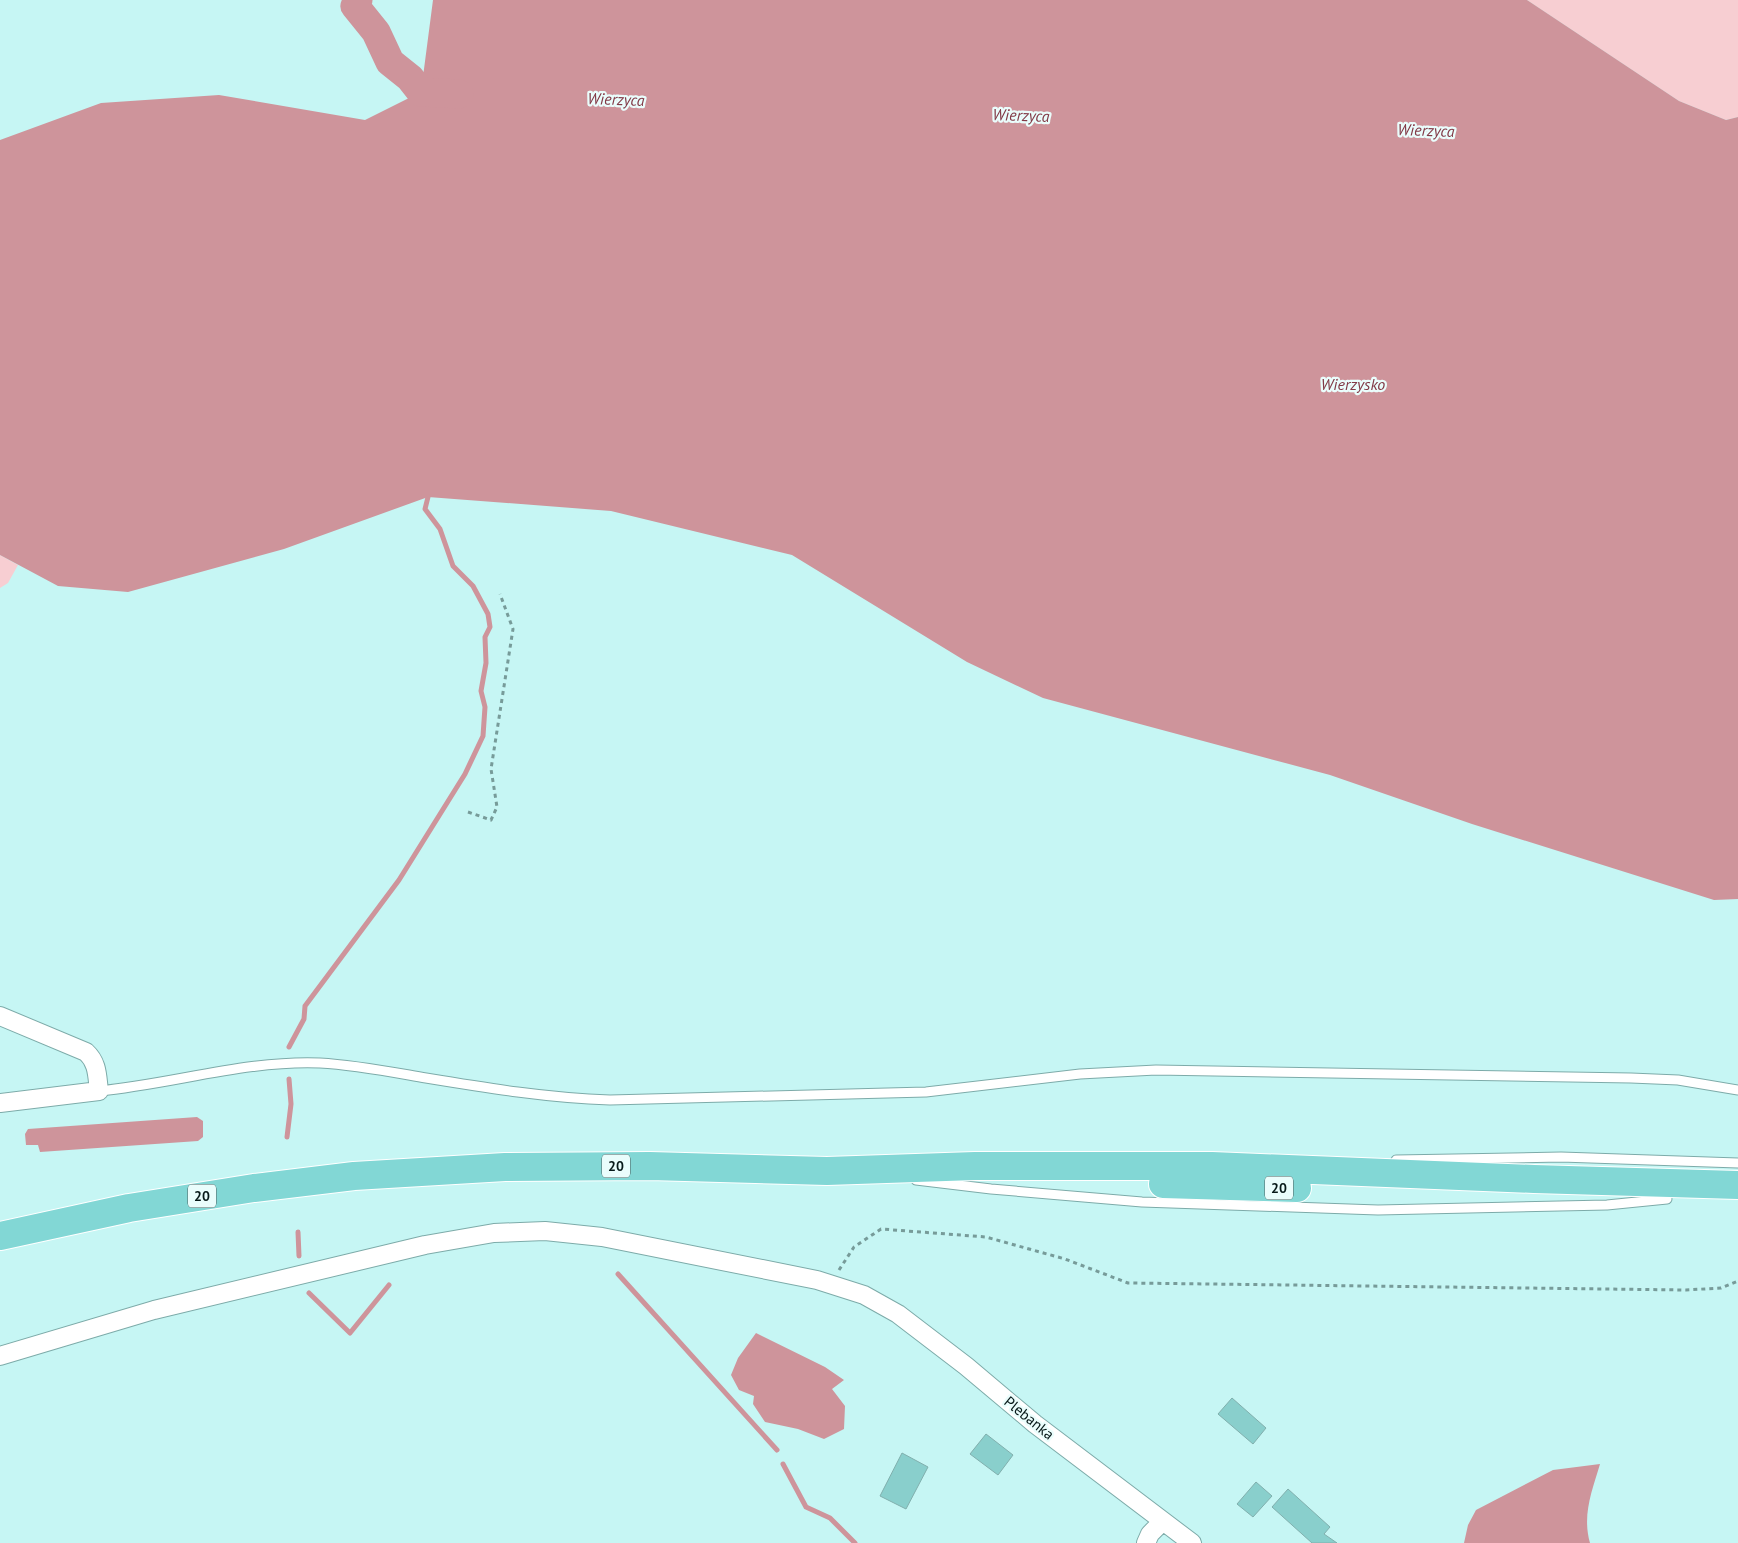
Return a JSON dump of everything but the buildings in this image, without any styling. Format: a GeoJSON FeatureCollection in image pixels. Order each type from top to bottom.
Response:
{"type":"FeatureCollection","features":[{"type":"Feature","properties":{"kind":"main road","name":"20"},"geometry":{"type":"LineString","coordinates":[[0,1236],[129,1208],[254,1188],[363,1176],[515,1167],[650,1166],[827,1171],[975,1166],[1212,1166],[1534,1180],[1738,1185]]}},
{"type":"Feature","properties":{"kind":"main road","name":"20"},"geometry":{"type":"LineString","coordinates":[[827,1171],[891,1177],[1738,1201]]}},
{"type":"Feature","properties":{"kind":"street"},"geometry":{"type":"LineString","coordinates":[[0,1016],[86,1052],[93,1058],[96,1067],[98,1091],[0,1102]]}},
{"type":"Feature","properties":{"kind":"street","name":"Plebanka"},"geometry":{"type":"LineString","coordinates":[[0,1356],[154,1310],[425,1245],[494,1233],[545,1231],[602,1238],[831,1283],[864,1295],[886,1307],[929,1337],[1035,1424],[1192,1543]]}},
{"type":"Feature","properties":{"kind":"street"},"geometry":{"type":"LineString","coordinates":[[1146,1543],[1150,1534],[1163,1520]]}},
{"type":"Feature","properties":{"kind":"lane"},"geometry":{"type":"LineString","coordinates":[[98,1091],[164,1083],[265,1065],[299,1063],[369,1068],[522,1094],[565,1099],[610,1100],[926,1092],[1080,1074],[1156,1070],[1631,1078],[1678,1080],[1738,1090]]}},
{"type":"Feature","properties":{"kind":"lane"},"geometry":{"type":"LineString","coordinates":[[1388,1160],[1561,1157],[1738,1164]]}},
{"type":"Feature","properties":{"kind":"lane"},"geometry":{"type":"LineString","coordinates":[[1212,1166],[1312,1160]]}},
{"type":"Feature","properties":{"kind":"path"},"geometry":{"type":"LineString","coordinates":[[468,812],[491,820],[497,807],[491,769],[513,629],[500,594]]}},
{"type":"Feature","properties":{"kind":"path"},"geometry":{"type":"LineString","coordinates":[[831,1283],[854,1247],[881,1230],[986,1237],[1065,1259],[1128,1283],[1686,1290],[1721,1288],[1738,1281]]}},
{"type":"Feature","properties":{"kind":"shaded area"},"geometry":{"type":"Polygon","coordinates":[[[1527,0],[1738,0],[1738,117],[1726,120],[1679,101],[1527,0]]]}},
{"type":"Feature","properties":{"kind":"shaded area"},"geometry":{"type":"Polygon","coordinates":[[[0,555],[18,565],[8,583],[0,588],[0,555]]]}},
{"type":"Feature","properties":{"kind":"water","name":"Wierzysko"},"geometry":{"type":"Polygon","coordinates":[[[433,0],[1527,0],[1679,101],[1726,120],[1738,117],[1738,899],[1714,900],[1472,824],[1330,775],[1043,698],[967,662],[792,555],[611,511],[428,497],[284,549],[128,592],[58,586],[0,555],[0,140],[101,103],[219,95],[365,120],[421,92],[433,0]]]}},
{"type":"Feature","properties":{"kind":"water"},"geometry":{"type":"Polygon","coordinates":[[[197,1117],[203,1121],[203,1137],[198,1141],[40,1152],[38,1145],[26,1145],[25,1134],[28,1129],[197,1117]]]}},
{"type":"Feature","properties":{"kind":"water"},"geometry":{"type":"Polygon","coordinates":[[[756,1333],[825,1367],[844,1380],[832,1389],[845,1406],[844,1429],[824,1439],[798,1429],[765,1422],[753,1404],[754,1396],[739,1390],[731,1375],[738,1358],[756,1333]]]}},
{"type":"Feature","properties":{"kind":"water"},"geometry":{"type":"Polygon","coordinates":[[[1600,1464],[1591,1493],[1588,1513],[1587,1523],[1590,1543],[1464,1543],[1468,1525],[1476,1510],[1553,1470],[1600,1464]]]}},
{"type":"Feature","properties":{"kind":"waterway","name":"Wierzyca"},"geometry":{"type":"LineString","coordinates":[[358,0],[355,6],[376,32],[390,62],[410,78],[421,92],[459,94]]}},
{"type":"Feature","properties":{"kind":"waterway"},"geometry":{"type":"LineString","coordinates":[[289,1047],[304,1019],[305,1006],[399,880],[465,774],[483,736],[485,707],[481,691],[486,663],[485,637],[490,627],[488,614],[473,586],[453,566],[440,529],[425,509],[428,497]]}},
{"type":"Feature","properties":{"kind":"waterway"},"geometry":{"type":"LineString","coordinates":[[287,1137],[291,1104],[289,1079]]}},
{"type":"Feature","properties":{"kind":"waterway"},"geometry":{"type":"LineString","coordinates":[[298,1232],[299,1256]]}},
{"type":"Feature","properties":{"kind":"waterway"},"geometry":{"type":"LineString","coordinates":[[618,1274],[777,1450]]}},
{"type":"Feature","properties":{"kind":"waterway"},"geometry":{"type":"LineString","coordinates":[[309,1293],[350,1333],[389,1285]]}},
{"type":"Feature","properties":{"kind":"waterway"},"geometry":{"type":"LineString","coordinates":[[783,1464],[806,1507],[830,1518],[855,1543]]}}]}
